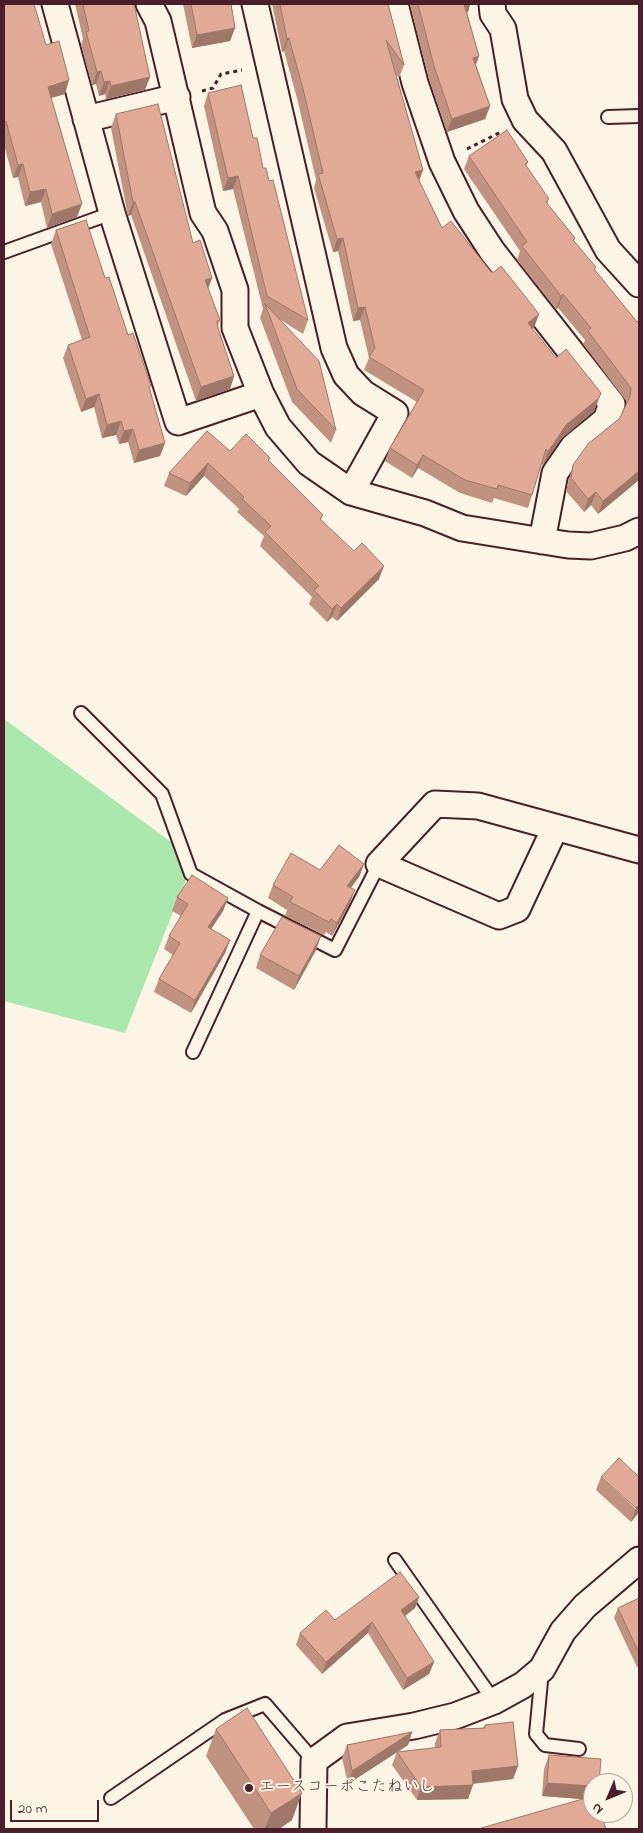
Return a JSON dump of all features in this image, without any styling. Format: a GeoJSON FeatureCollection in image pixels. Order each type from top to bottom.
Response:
{"type":"FeatureCollection","features":[{"type":"Feature","properties":{"kind":"street"},"geometry":{"type":"LineString","coordinates":[[55,4],[112,213],[178,422],[261,394]]}},
{"type":"Feature","properties":{"kind":"street"},"geometry":{"type":"LineString","coordinates":[[149,4],[158,21],[203,213],[215,231],[235,290],[235,328],[261,394],[278,427],[308,463],[352,492],[425,513],[462,528],[568,545],[591,546],[625,538],[639,531]]}},
{"type":"Feature","properties":{"kind":"street"},"geometry":{"type":"LineString","coordinates":[[255,4],[334,348],[346,375],[363,393],[395,413],[352,492]]}},
{"type":"Feature","properties":{"kind":"street"},"geometry":{"type":"LineString","coordinates":[[396,4],[415,83],[442,162],[466,211],[492,251],[612,404],[606,420],[573,447],[555,473],[542,541]]}},
{"type":"Feature","properties":{"kind":"street"},"geometry":{"type":"LineString","coordinates":[[492,4],[493,14],[503,29],[515,99],[525,120],[554,151],[608,250],[639,284]]}},
{"type":"Feature","properties":{"kind":"street"},"geometry":{"type":"LineString","coordinates":[[86,119],[177,97]]}},
{"type":"Feature","properties":{"kind":"street"},"geometry":{"type":"LineString","coordinates":[[555,828],[517,908],[499,916],[379,864],[435,804],[478,806],[639,850]]}},
{"type":"Feature","properties":{"kind":"street"},"geometry":{"type":"LineString","coordinates":[[311,1829],[314,1761],[347,1737],[414,1726],[455,1716],[494,1700],[523,1685],[542,1669],[564,1631],[585,1606],[639,1560]]}},
{"type":"Feature","properties":{"kind":"lane"},"geometry":{"type":"LineString","coordinates":[[608,117],[639,116]]}},
{"type":"Feature","properties":{"kind":"lane"},"geometry":{"type":"LineString","coordinates":[[4,252],[112,213]]}},
{"type":"Feature","properties":{"kind":"lane"},"geometry":{"type":"LineString","coordinates":[[81,713],[162,794],[191,874],[258,911],[335,950],[379,864]]}},
{"type":"Feature","properties":{"kind":"lane"},"geometry":{"type":"LineString","coordinates":[[193,1052],[258,911]]}},
{"type":"Feature","properties":{"kind":"lane"},"geometry":{"type":"LineString","coordinates":[[394,1560],[494,1700]]}},
{"type":"Feature","properties":{"kind":"lane"},"geometry":{"type":"LineString","coordinates":[[542,1669],[536,1734],[545,1745],[579,1749]]}},
{"type":"Feature","properties":{"kind":"lane"},"geometry":{"type":"LineString","coordinates":[[112,1798],[225,1720],[265,1704],[314,1761]]}},
{"type":"Feature","properties":{"kind":"path"},"geometry":{"type":"LineString","coordinates":[[442,162],[525,120]]}},
{"type":"Feature","properties":{"kind":"green space"},"geometry":{"type":"Polygon","coordinates":[[[4,719],[194,859],[125,1033],[4,1001],[4,719]]]}},
{"type":"Feature","properties":{"kind":"building"},"geometry":{"type":"Polygon","coordinates":[[[4,4],[34,4],[46,45],[59,41],[69,80],[48,87],[82,204],[52,214],[46,189],[30,192],[23,164],[18,165],[6,121],[4,122],[4,4]]]}},
{"type":"Feature","properties":{"kind":"building"},"geometry":{"type":"Polygon","coordinates":[[[83,4],[134,4],[150,77],[111,86],[110,81],[104,82],[101,71],[97,72],[86,32],[89,31],[83,4]]]}},
{"type":"Feature","properties":{"kind":"building"},"geometry":{"type":"Polygon","coordinates":[[[191,4],[231,4],[235,28],[197,35],[191,4]]]}},
{"type":"Feature","properties":{"kind":"building"},"geometry":{"type":"Polygon","coordinates":[[[280,4],[388,4],[404,65],[386,40],[423,170],[415,172],[442,228],[451,221],[491,272],[494,272],[501,266],[539,314],[528,323],[556,358],[566,349],[601,393],[599,398],[566,425],[548,452],[546,449],[532,495],[498,485],[497,489],[465,480],[423,455],[417,465],[390,448],[424,390],[369,357],[375,348],[365,307],[358,308],[343,238],[337,239],[318,174],[323,173],[303,89],[289,38],[287,39],[280,4]]]}},
{"type":"Feature","properties":{"kind":"building"},"geometry":{"type":"Polygon","coordinates":[[[418,4],[464,4],[479,56],[473,58],[490,106],[452,119],[434,66],[418,4]]]}},
{"type":"Feature","properties":{"kind":"building"},"geometry":{"type":"Polygon","coordinates":[[[241,85],[253,138],[257,138],[263,168],[266,168],[269,181],[273,180],[308,320],[267,296],[238,176],[228,178],[208,93],[241,85]]]}},
{"type":"Feature","properties":{"kind":"building"},"geometry":{"type":"Polygon","coordinates":[[[158,104],[193,243],[200,240],[212,278],[205,280],[220,320],[217,321],[218,328],[234,376],[201,387],[135,202],[133,202],[116,114],[158,104]]]}},
{"type":"Feature","properties":{"kind":"building"},"geometry":{"type":"Polygon","coordinates":[[[507,130],[528,162],[525,164],[549,199],[546,202],[575,238],[573,240],[596,267],[594,269],[637,322],[639,320],[639,471],[603,501],[596,492],[588,499],[571,478],[573,465],[588,444],[620,418],[630,396],[631,388],[588,331],[591,328],[563,294],[561,296],[522,246],[527,242],[469,156],[507,130]]]}},
{"type":"Feature","properties":{"kind":"building"},"geometry":{"type":"Polygon","coordinates":[[[86,220],[105,278],[109,277],[128,335],[133,333],[151,386],[149,387],[165,443],[139,450],[133,429],[124,431],[121,421],[107,425],[99,394],[86,399],[68,345],[90,337],[56,230],[86,220]]]}},
{"type":"Feature","properties":{"kind":"building"},"geometry":{"type":"Polygon","coordinates":[[[265,304],[319,361],[336,430],[297,389],[265,304]]]}},
{"type":"Feature","properties":{"kind":"building"},"geometry":{"type":"Polygon","coordinates":[[[207,431],[230,451],[246,434],[270,458],[268,460],[323,515],[320,519],[354,551],[362,543],[384,566],[341,608],[337,604],[332,609],[314,590],[319,586],[265,532],[271,526],[208,463],[190,483],[169,473],[207,431]]]}},
{"type":"Feature","properties":{"kind":"building"},"geometry":{"type":"Polygon","coordinates":[[[339,845],[364,864],[347,886],[355,890],[337,923],[331,919],[329,922],[290,902],[293,897],[273,885],[291,853],[320,870],[339,845]]]}},
{"type":"Feature","properties":{"kind":"building"},"geometry":{"type":"Polygon","coordinates":[[[192,875],[228,898],[208,927],[230,940],[195,1000],[159,979],[180,943],[169,936],[188,904],[177,897],[192,875]]]}},
{"type":"Feature","properties":{"kind":"building"},"geometry":{"type":"Polygon","coordinates":[[[282,917],[321,936],[299,976],[260,955],[282,917]]]}},
{"type":"Feature","properties":{"kind":"building"},"geometry":{"type":"Polygon","coordinates":[[[619,1458],[639,1477],[639,1504],[636,1508],[601,1477],[619,1458]]]}},
{"type":"Feature","properties":{"kind":"building"},"geometry":{"type":"Polygon","coordinates":[[[400,1572],[419,1597],[401,1610],[434,1662],[407,1678],[372,1622],[326,1662],[300,1633],[326,1610],[335,1620],[400,1572]]]}},
{"type":"Feature","properties":{"kind":"building"},"geometry":{"type":"Polygon","coordinates":[[[639,1598],[639,1653],[618,1608],[639,1598]]]}},
{"type":"Feature","properties":{"kind":"building"},"geometry":{"type":"Polygon","coordinates":[[[247,1708],[302,1793],[271,1813],[216,1729],[247,1708]]]}},
{"type":"Feature","properties":{"kind":"building"},"geometry":{"type":"Polygon","coordinates":[[[513,1722],[518,1766],[472,1771],[473,1785],[421,1787],[397,1752],[441,1747],[440,1730],[485,1728],[485,1725],[513,1722]]]}},
{"type":"Feature","properties":{"kind":"building"},"geometry":{"type":"Polygon","coordinates":[[[412,1732],[352,1771],[347,1745],[412,1732]]]}},
{"type":"Feature","properties":{"kind":"building"},"geometry":{"type":"Polygon","coordinates":[[[549,1755],[601,1759],[600,1773],[583,1773],[583,1785],[547,1783],[549,1755]]]}},
{"type":"Feature","properties":{"kind":"building"},"geometry":{"type":"Polygon","coordinates":[[[583,1799],[583,1823],[604,1823],[606,1829],[478,1829],[583,1799]]]}},
{"type":"Feature","properties":{"kind":"place","name":"エースコーポこたねいし"},"geometry":{"type":"Point","coordinates":[249,1788]}}]}
